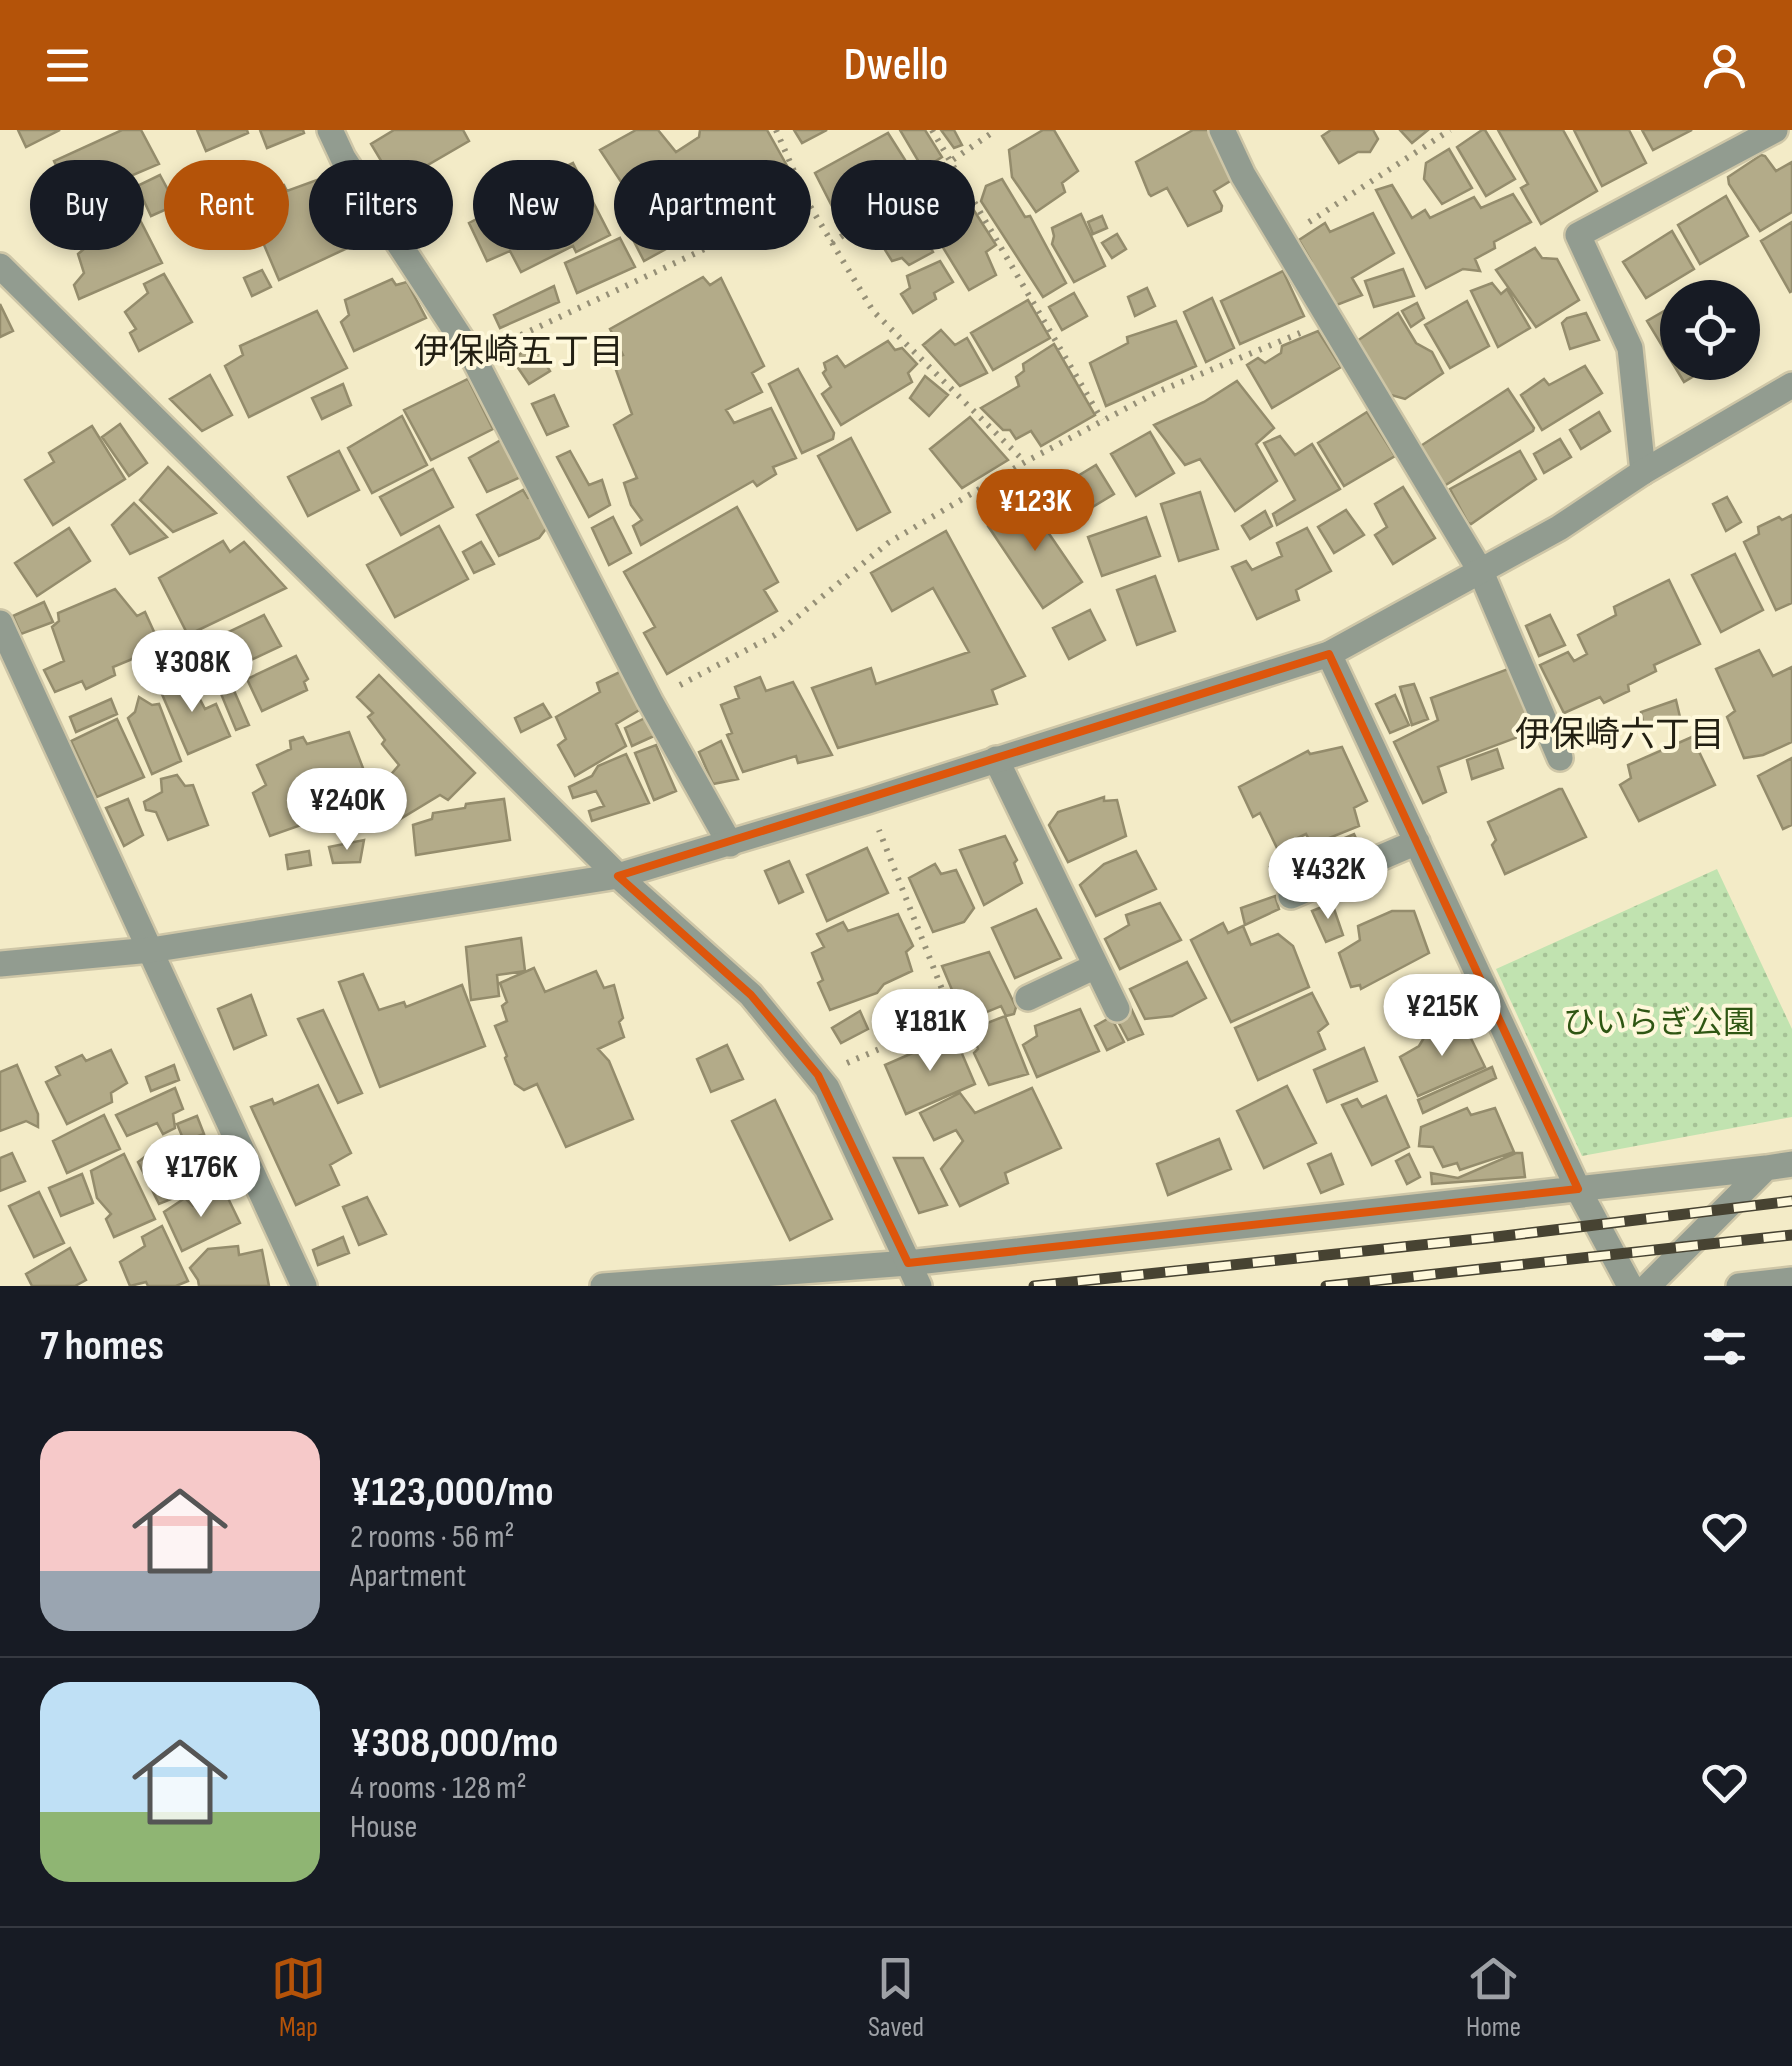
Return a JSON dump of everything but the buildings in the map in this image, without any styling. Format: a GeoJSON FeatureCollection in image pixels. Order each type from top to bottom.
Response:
{"type":"FeatureCollection","features":[{"type":"Feature","properties":{"kind":"street"},"geometry":{"type":"LineString","coordinates":[[330,130],[342,158],[474,357],[650,701],[730,844]]}},
{"type":"Feature","properties":{"kind":"street"},"geometry":{"type":"LineString","coordinates":[[1222,130],[1243,175],[1480,572],[1560,758]]}},
{"type":"Feature","properties":{"kind":"street"},"geometry":{"type":"LineString","coordinates":[[1643,472],[1630,348],[1578,235],[1775,130]]}},
{"type":"Feature","properties":{"kind":"street"},"geometry":{"type":"LineString","coordinates":[[0,266],[618,876],[751,995],[826,1088],[913,1274]]}},
{"type":"Feature","properties":{"kind":"street"},"geometry":{"type":"LineString","coordinates":[[0,964],[150,950],[618,876],[1329,654],[1559,528],[1643,472],[1790,391]]}},
{"type":"Feature","properties":{"kind":"street"},"geometry":{"type":"LineString","coordinates":[[0,622],[304,1286]]}},
{"type":"Feature","properties":{"kind":"street"},"geometry":{"type":"LineString","coordinates":[[1329,654],[1578,1189],[1630,1286]]}},
{"type":"Feature","properties":{"kind":"street"},"geometry":{"type":"LineString","coordinates":[[996,759],[1117,1010]]}},
{"type":"Feature","properties":{"kind":"street"},"geometry":{"type":"LineString","coordinates":[[1291,896],[1417,842]]}},
{"type":"Feature","properties":{"kind":"street"},"geometry":{"type":"LineString","coordinates":[[1028,998],[1096,966]]}},
{"type":"Feature","properties":{"kind":"street"},"geometry":{"type":"LineString","coordinates":[[603,1286],[913,1274],[1792,1164]]}},
{"type":"Feature","properties":{"kind":"street"},"geometry":{"type":"LineString","coordinates":[[1648,1286],[1766,1168]]}},
{"type":"Feature","properties":{"kind":"street"},"geometry":{"type":"LineString","coordinates":[[1739,1286],[1792,1280]]}},
{"type":"Feature","properties":{"kind":"path"},"geometry":{"type":"LineString","coordinates":[[776,130],[789,160]]}},
{"type":"Feature","properties":{"kind":"path"},"geometry":{"type":"LineString","coordinates":[[932,130],[950,160]]}},
{"type":"Feature","properties":{"kind":"path"},"geometry":{"type":"LineString","coordinates":[[954,160],[996,130]]}},
{"type":"Feature","properties":{"kind":"path"},"geometry":{"type":"LineString","coordinates":[[1282,240],[1450,130]]}},
{"type":"Feature","properties":{"kind":"path"},"geometry":{"type":"LineString","coordinates":[[975,203],[1102,420]]}},
{"type":"Feature","properties":{"kind":"path"},"geometry":{"type":"LineString","coordinates":[[811,207],[831,241]]}},
{"type":"Feature","properties":{"kind":"path"},"geometry":{"type":"LineString","coordinates":[[474,357],[705,250]]}},
{"type":"Feature","properties":{"kind":"path"},"geometry":{"type":"LineString","coordinates":[[836,250],[873,311],[1025,462]]}},
{"type":"Feature","properties":{"kind":"path"},"geometry":{"type":"LineString","coordinates":[[650,701],[775,635],[888,543],[1025,462],[1155,393],[1329,320]]}},
{"type":"Feature","properties":{"kind":"path"},"geometry":{"type":"LineString","coordinates":[[818,1076],[954,1017],[868,801]]}},
{"type":"Feature","properties":{"kind":"highlighted area"},"geometry":{"type":"Polygon","coordinates":[[[1329,654],[1578,1189],[908,1263],[818,1075],[751,995],[618,876],[1329,654]]]}},
{"type":"Feature","properties":{"kind":"green space","name":"ひいらぎ公園"},"geometry":{"type":"Polygon","coordinates":[[[1717,869],[1792,1029],[1792,1117],[1582,1156],[1496,969],[1717,869]]]}},
{"type":"Feature","properties":{"kind":"railway"},"geometry":{"type":"LineString","coordinates":[[1034,1286],[1792,1201]]}},
{"type":"Feature","properties":{"kind":"railway"},"geometry":{"type":"LineString","coordinates":[[1326,1286],[1792,1235]]}},
{"type":"Feature","properties":{"kind":"district","name":"伊保崎五丁目"},"geometry":{"type":"Point","coordinates":[519,352]}},
{"type":"Feature","properties":{"kind":"district","name":"伊保崎六丁目"},"geometry":{"type":"Point","coordinates":[1620,735]}}]}
